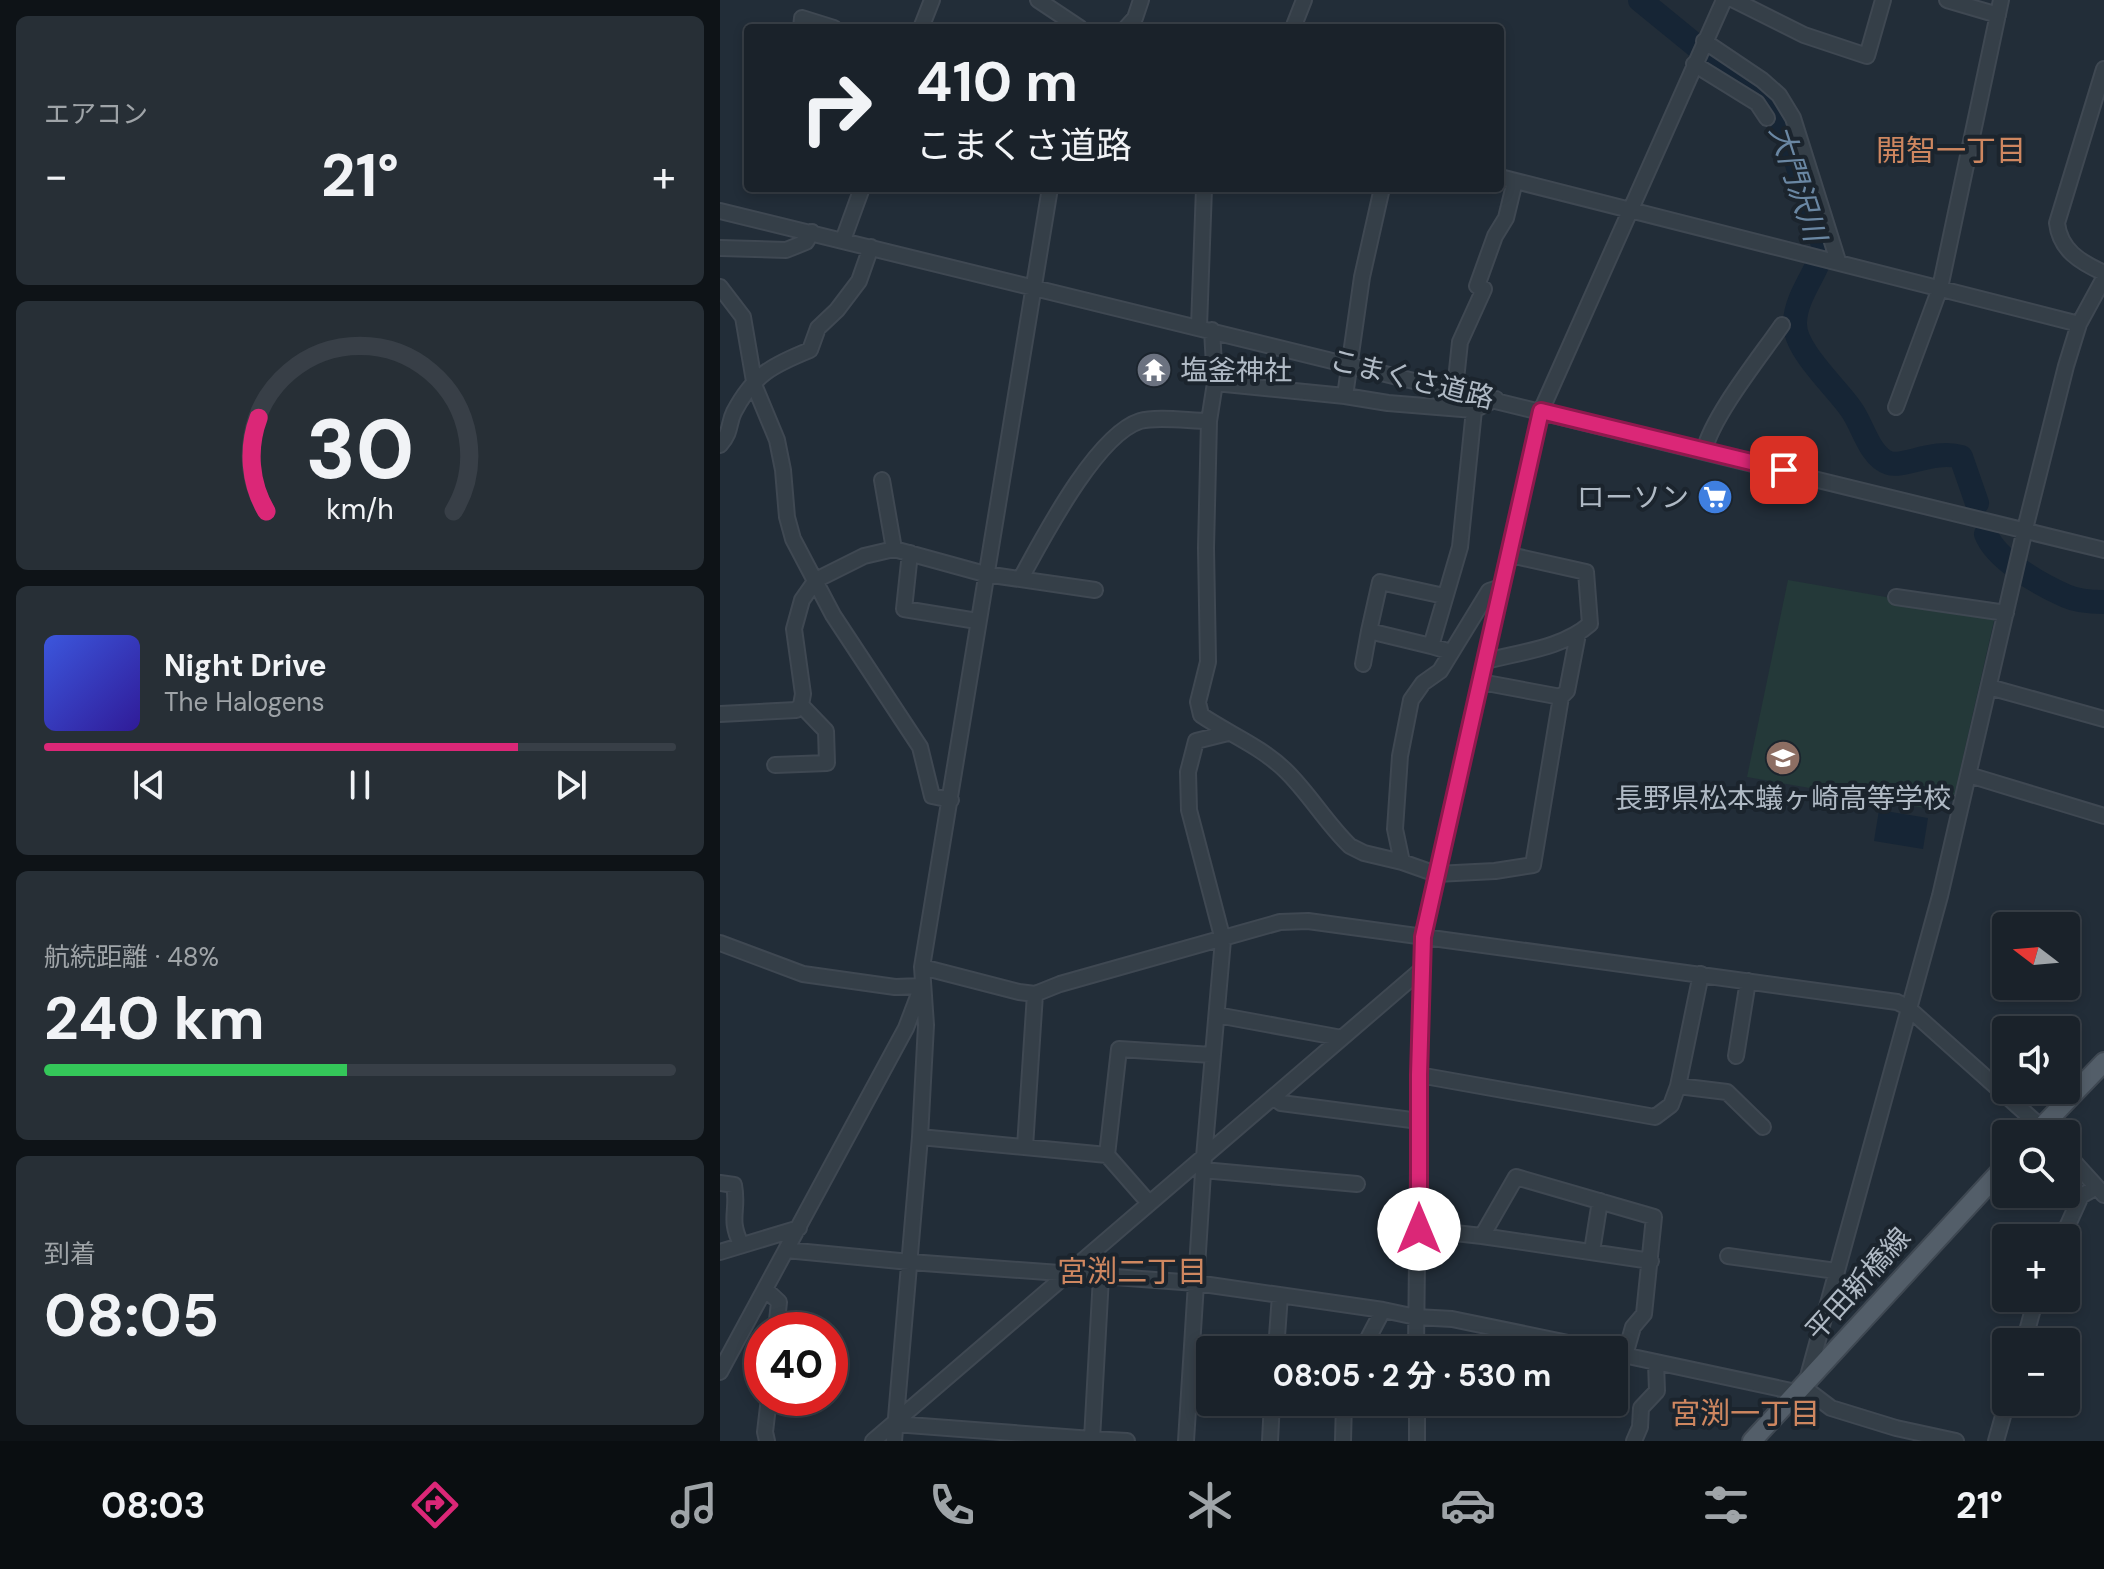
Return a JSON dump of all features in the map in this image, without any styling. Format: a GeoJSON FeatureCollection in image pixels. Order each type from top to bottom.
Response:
{"type":"FeatureCollection","features":[{"type":"Feature","properties":{"kind":"main road"},"geometry":{"type":"LineString","coordinates":[[2053,1120],[2104,1062]]}},
{"type":"Feature","properties":{"kind":"main road","name":"平田新橋線"},"geometry":{"type":"LineString","coordinates":[[1752,1441],[1992,1180]]}},
{"type":"Feature","properties":{"kind":"street"},"geometry":{"type":"LineString","coordinates":[[923,24],[932,0]]}},
{"type":"Feature","properties":{"kind":"street"},"geometry":{"type":"LineString","coordinates":[[1038,0],[1074,24]]}},
{"type":"Feature","properties":{"kind":"street"},"geometry":{"type":"LineString","coordinates":[[1130,24],[1141,0]]}},
{"type":"Feature","properties":{"kind":"street"},"geometry":{"type":"LineString","coordinates":[[1295,24],[1304,0]]}},
{"type":"Feature","properties":{"kind":"street"},"geometry":{"type":"LineString","coordinates":[[1416,1336],[1423,937],[1541,411],[1724,0]]}},
{"type":"Feature","properties":{"kind":"street"},"geometry":{"type":"LineString","coordinates":[[1734,0],[1804,35],[1867,56],[1883,0]]}},
{"type":"Feature","properties":{"kind":"street"},"geometry":{"type":"LineString","coordinates":[[1896,407],[1940,288],[1999,8],[1947,0]]}},
{"type":"Feature","properties":{"kind":"street"},"geometry":{"type":"LineString","coordinates":[[801,24],[802,18],[821,24]]}},
{"type":"Feature","properties":{"kind":"street"},"geometry":{"type":"LineString","coordinates":[[1704,43],[1762,80],[1779,95],[1793,118],[1828,258]]}},
{"type":"Feature","properties":{"kind":"street"},"geometry":{"type":"LineString","coordinates":[[1695,61],[1757,103],[1767,118]]}},
{"type":"Feature","properties":{"kind":"street"},"geometry":{"type":"LineString","coordinates":[[1802,1386],[1940,896],[2025,529],[2079,324],[2104,276],[2064,247],[2058,236],[2057,223],[2104,69]]}},
{"type":"Feature","properties":{"kind":"street"},"geometry":{"type":"LineString","coordinates":[[1504,178],[2079,324]]}},
{"type":"Feature","properties":{"kind":"street"},"geometry":{"type":"LineString","coordinates":[[1455,389],[1460,342],[1484,289],[1477,286],[1495,236],[1506,218],[1515,181]]}},
{"type":"Feature","properties":{"kind":"street"},"geometry":{"type":"LineString","coordinates":[[843,240],[861,192]]}},
{"type":"Feature","properties":{"kind":"street"},"geometry":{"type":"LineString","coordinates":[[894,1441],[920,1137],[926,1025],[922,967],[1049,192]]}},
{"type":"Feature","properties":{"kind":"street"},"geometry":{"type":"LineString","coordinates":[[1204,192],[1205,329],[1215,383],[1209,421],[1206,548],[1208,662],[1198,702],[1201,715],[1228,733],[1258,746],[1287,771],[1350,846],[1364,853],[1436,874],[1495,871],[1533,865],[1561,697],[1567,691],[1578,634]]}},
{"type":"Feature","properties":{"kind":"street"},"geometry":{"type":"LineString","coordinates":[[1345,396],[1362,277],[1381,192]]}},
{"type":"Feature","properties":{"kind":"street","name":"こまくさ道路"},"geometry":{"type":"LineString","coordinates":[[720,211],[2104,550]]}},
{"type":"Feature","properties":{"kind":"street"},"geometry":{"type":"LineString","coordinates":[[720,248],[786,250],[806,242],[812,232]]}},
{"type":"Feature","properties":{"kind":"street"},"geometry":{"type":"LineString","coordinates":[[720,445],[731,429],[726,411],[766,370],[810,350],[818,328],[837,310],[859,281],[871,247]]}},
{"type":"Feature","properties":{"kind":"street"},"geometry":{"type":"LineString","coordinates":[[720,287],[743,317],[755,381],[777,440],[787,517],[793,539],[833,615],[920,747],[932,796],[951,800]]}},
{"type":"Feature","properties":{"kind":"street"},"geometry":{"type":"LineString","coordinates":[[1704,451],[1729,402],[1782,325]]}},
{"type":"Feature","properties":{"kind":"street"},"geometry":{"type":"LineString","coordinates":[[1215,383],[1474,410],[1496,399]]}},
{"type":"Feature","properties":{"kind":"street"},"geometry":{"type":"LineString","coordinates":[[1431,646],[1462,536],[1474,410]]}},
{"type":"Feature","properties":{"kind":"street"},"geometry":{"type":"LineString","coordinates":[[1021,578],[1060,509],[1116,435],[1143,420],[1209,421]]}},
{"type":"Feature","properties":{"kind":"street"},"geometry":{"type":"LineString","coordinates":[[882,480],[894,549]]}},
{"type":"Feature","properties":{"kind":"street"},"geometry":{"type":"LineString","coordinates":[[720,714],[796,710],[801,705],[803,694],[794,629],[802,600],[816,580],[864,556],[894,549],[985,574],[1095,590]]}},
{"type":"Feature","properties":{"kind":"street"},"geometry":{"type":"LineString","coordinates":[[910,553],[904,609],[977,621]]}},
{"type":"Feature","properties":{"kind":"street"},"geometry":{"type":"LineString","coordinates":[[1486,661],[1578,634],[1590,624],[1586,572],[1510,555]]}},
{"type":"Feature","properties":{"kind":"street"},"geometry":{"type":"LineString","coordinates":[[1363,664],[1380,582],[1444,596]]}},
{"type":"Feature","properties":{"kind":"street"},"geometry":{"type":"LineString","coordinates":[[1402,862],[1395,829],[1400,756],[1411,700],[1423,683],[1440,671],[1489,591],[1501,587]]}},
{"type":"Feature","properties":{"kind":"street"},"geometry":{"type":"LineString","coordinates":[[1896,597],[2006,613]]}},
{"type":"Feature","properties":{"kind":"street"},"geometry":{"type":"LineString","coordinates":[[1369,631],[1451,652]]}},
{"type":"Feature","properties":{"kind":"street"},"geometry":{"type":"LineString","coordinates":[[1481,682],[1561,697]]}},
{"type":"Feature","properties":{"kind":"street"},"geometry":{"type":"LineString","coordinates":[[1989,687],[2104,719]]}},
{"type":"Feature","properties":{"kind":"street"},"geometry":{"type":"LineString","coordinates":[[775,765],[827,763],[826,731],[801,705]]}},
{"type":"Feature","properties":{"kind":"street"},"geometry":{"type":"LineString","coordinates":[[1186,1441],[1212,1055],[1223,940],[1189,810],[1188,772],[1196,741],[1228,733]]}},
{"type":"Feature","properties":{"kind":"street"},"geometry":{"type":"LineString","coordinates":[[1969,775],[2104,816]]}},
{"type":"Feature","properties":{"kind":"street"},"geometry":{"type":"LineString","coordinates":[[922,967],[1035,994],[1060,984],[1280,922],[1308,921],[1701,974],[1897,1002],[1907,1007],[2029,1120]]}},
{"type":"Feature","properties":{"kind":"street"},"geometry":{"type":"LineString","coordinates":[[720,943],[803,974],[895,987],[922,986]]}},
{"type":"Feature","properties":{"kind":"street"},"geometry":{"type":"LineString","coordinates":[[873,1441],[1149,1203],[1204,1164],[1273,1097],[1421,970]]}},
{"type":"Feature","properties":{"kind":"street"},"geometry":{"type":"LineString","coordinates":[[1419,1075],[1655,1117],[1671,1105],[1678,1086],[1701,974]]}},
{"type":"Feature","properties":{"kind":"street"},"geometry":{"type":"LineString","coordinates":[[1736,1056],[1748,981]]}},
{"type":"Feature","properties":{"kind":"street"},"geometry":{"type":"LineString","coordinates":[[720,1372],[906,1028],[922,986]]}},
{"type":"Feature","properties":{"kind":"street"},"geometry":{"type":"LineString","coordinates":[[1025,1147],[1035,994]]}},
{"type":"Feature","properties":{"kind":"street"},"geometry":{"type":"LineString","coordinates":[[1217,1015],[1342,1038]]}},
{"type":"Feature","properties":{"kind":"street"},"geometry":{"type":"LineString","coordinates":[[1107,1155],[1119,1049],[1212,1055]]}},
{"type":"Feature","properties":{"kind":"street"},"geometry":{"type":"LineString","coordinates":[[1678,1086],[1727,1092],[1763,1127]]}},
{"type":"Feature","properties":{"kind":"street"},"geometry":{"type":"LineString","coordinates":[[1273,1097],[1281,1103],[1419,1121]]}},
{"type":"Feature","properties":{"kind":"street"},"geometry":{"type":"LineString","coordinates":[[920,1137],[1107,1155],[1149,1203]]}},
{"type":"Feature","properties":{"kind":"street"},"geometry":{"type":"LineString","coordinates":[[1204,1164],[1357,1184]]}},
{"type":"Feature","properties":{"kind":"street"},"geometry":{"type":"LineString","coordinates":[[2068,1224],[2081,1196],[2101,1191],[2080,1168]]}},
{"type":"Feature","properties":{"kind":"street"},"geometry":{"type":"LineString","coordinates":[[1482,1236],[1516,1177],[1654,1217],[1644,1314],[1628,1337]]}},
{"type":"Feature","properties":{"kind":"street"},"geometry":{"type":"LineString","coordinates":[[720,1183],[734,1185],[733,1227],[741,1244]]}},
{"type":"Feature","properties":{"kind":"street"},"geometry":{"type":"LineString","coordinates":[[1592,1251],[1600,1201]]}},
{"type":"Feature","properties":{"kind":"street"},"geometry":{"type":"LineString","coordinates":[[720,1252],[799,1228]]}},
{"type":"Feature","properties":{"kind":"street"},"geometry":{"type":"LineString","coordinates":[[1419,1229],[1651,1261]]}},
{"type":"Feature","properties":{"kind":"street"},"geometry":{"type":"LineString","coordinates":[[786,1250],[1065,1275],[1196,1283],[1416,1317],[1452,1319],[1534,1336]]}},
{"type":"Feature","properties":{"kind":"street"},"geometry":{"type":"LineString","coordinates":[[1728,1256],[1836,1271]]}},
{"type":"Feature","properties":{"kind":"street"},"geometry":{"type":"LineString","coordinates":[[1092,1439],[1101,1277]]}},
{"type":"Feature","properties":{"kind":"street"},"geometry":{"type":"LineString","coordinates":[[765,1289],[779,1302],[778,1312]]}},
{"type":"Feature","properties":{"kind":"street"},"geometry":{"type":"LineString","coordinates":[[1277,1336],[1280,1295]]}},
{"type":"Feature","properties":{"kind":"street"},"geometry":{"type":"LineString","coordinates":[[1369,1336],[1383,1310]]}},
{"type":"Feature","properties":{"kind":"street"},"geometry":{"type":"LineString","coordinates":[[1628,1356],[1802,1386],[1831,1408],[1896,1428],[1956,1441]]}},
{"type":"Feature","properties":{"kind":"street"},"geometry":{"type":"LineString","coordinates":[[1634,1441],[1640,1427],[1641,1408],[1657,1391],[1656,1363]]}},
{"type":"Feature","properties":{"kind":"street"},"geometry":{"type":"LineString","coordinates":[[767,1416],[767,1441]]}},
{"type":"Feature","properties":{"kind":"street"},"geometry":{"type":"LineString","coordinates":[[1270,1441],[1271,1416]]}},
{"type":"Feature","properties":{"kind":"street"},"geometry":{"type":"LineString","coordinates":[[1343,1441],[1344,1416]]}},
{"type":"Feature","properties":{"kind":"street"},"geometry":{"type":"LineString","coordinates":[[1417,1416],[1417,1441]]}},
{"type":"Feature","properties":{"kind":"street"},"geometry":{"type":"LineString","coordinates":[[1996,1441],[2003,1416]]}},
{"type":"Feature","properties":{"kind":"street"},"geometry":{"type":"LineString","coordinates":[[895,1424],[1127,1441]]}},
{"type":"Feature","properties":{"kind":"green space"},"geometry":{"type":"Polygon","coordinates":[[[1788,580],[1995,616],[1953,801],[1932,796],[1930,809],[1747,777],[1788,580]]]}},
{"type":"Feature","properties":{"kind":"water"},"geometry":{"type":"Polygon","coordinates":[[[1879,810],[1928,818],[1923,849],[1874,841],[1879,810]]]}},
{"type":"Feature","properties":{"kind":"waterway","name":"大門沢川"},"geometry":{"type":"LineString","coordinates":[[1640,0],[1711,58],[1766,97],[1779,119],[1824,248],[1796,312],[1796,333],[1808,356],[1851,409],[1876,454],[1895,464],[1941,455],[1961,457],[1977,503]]}},
{"type":"Feature","properties":{"kind":"waterway","name":"大門沢川"},"geometry":{"type":"LineString","coordinates":[[1986,534],[1999,553],[2032,578],[2070,598],[2104,602]]}},
{"type":"Feature","properties":{"kind":"place","name":"塩釜神社"},"geometry":{"type":"Point","coordinates":[1154,370]}},
{"type":"Feature","properties":{"kind":"place","name":"ローソン"},"geometry":{"type":"Point","coordinates":[1715,497]}},
{"type":"Feature","properties":{"kind":"place","name":"長野県松本蟻ヶ崎高等学校"},"geometry":{"type":"Point","coordinates":[1783,758]}},
{"type":"Feature","properties":{"kind":"district","name":"開智一丁目"},"geometry":{"type":"Point","coordinates":[1951,150]}},
{"type":"Feature","properties":{"kind":"district","name":"宮渕二丁目"},"geometry":{"type":"Point","coordinates":[1132,1271]}},
{"type":"Feature","properties":{"kind":"district","name":"宮渕一丁目"},"geometry":{"type":"Point","coordinates":[1745,1413]}},
{"type":"Feature","properties":{"kind":"route"},"geometry":{"type":"LineString","coordinates":[[1419,1229],[1423,937],[1541,411],[1784,470]]}}]}
